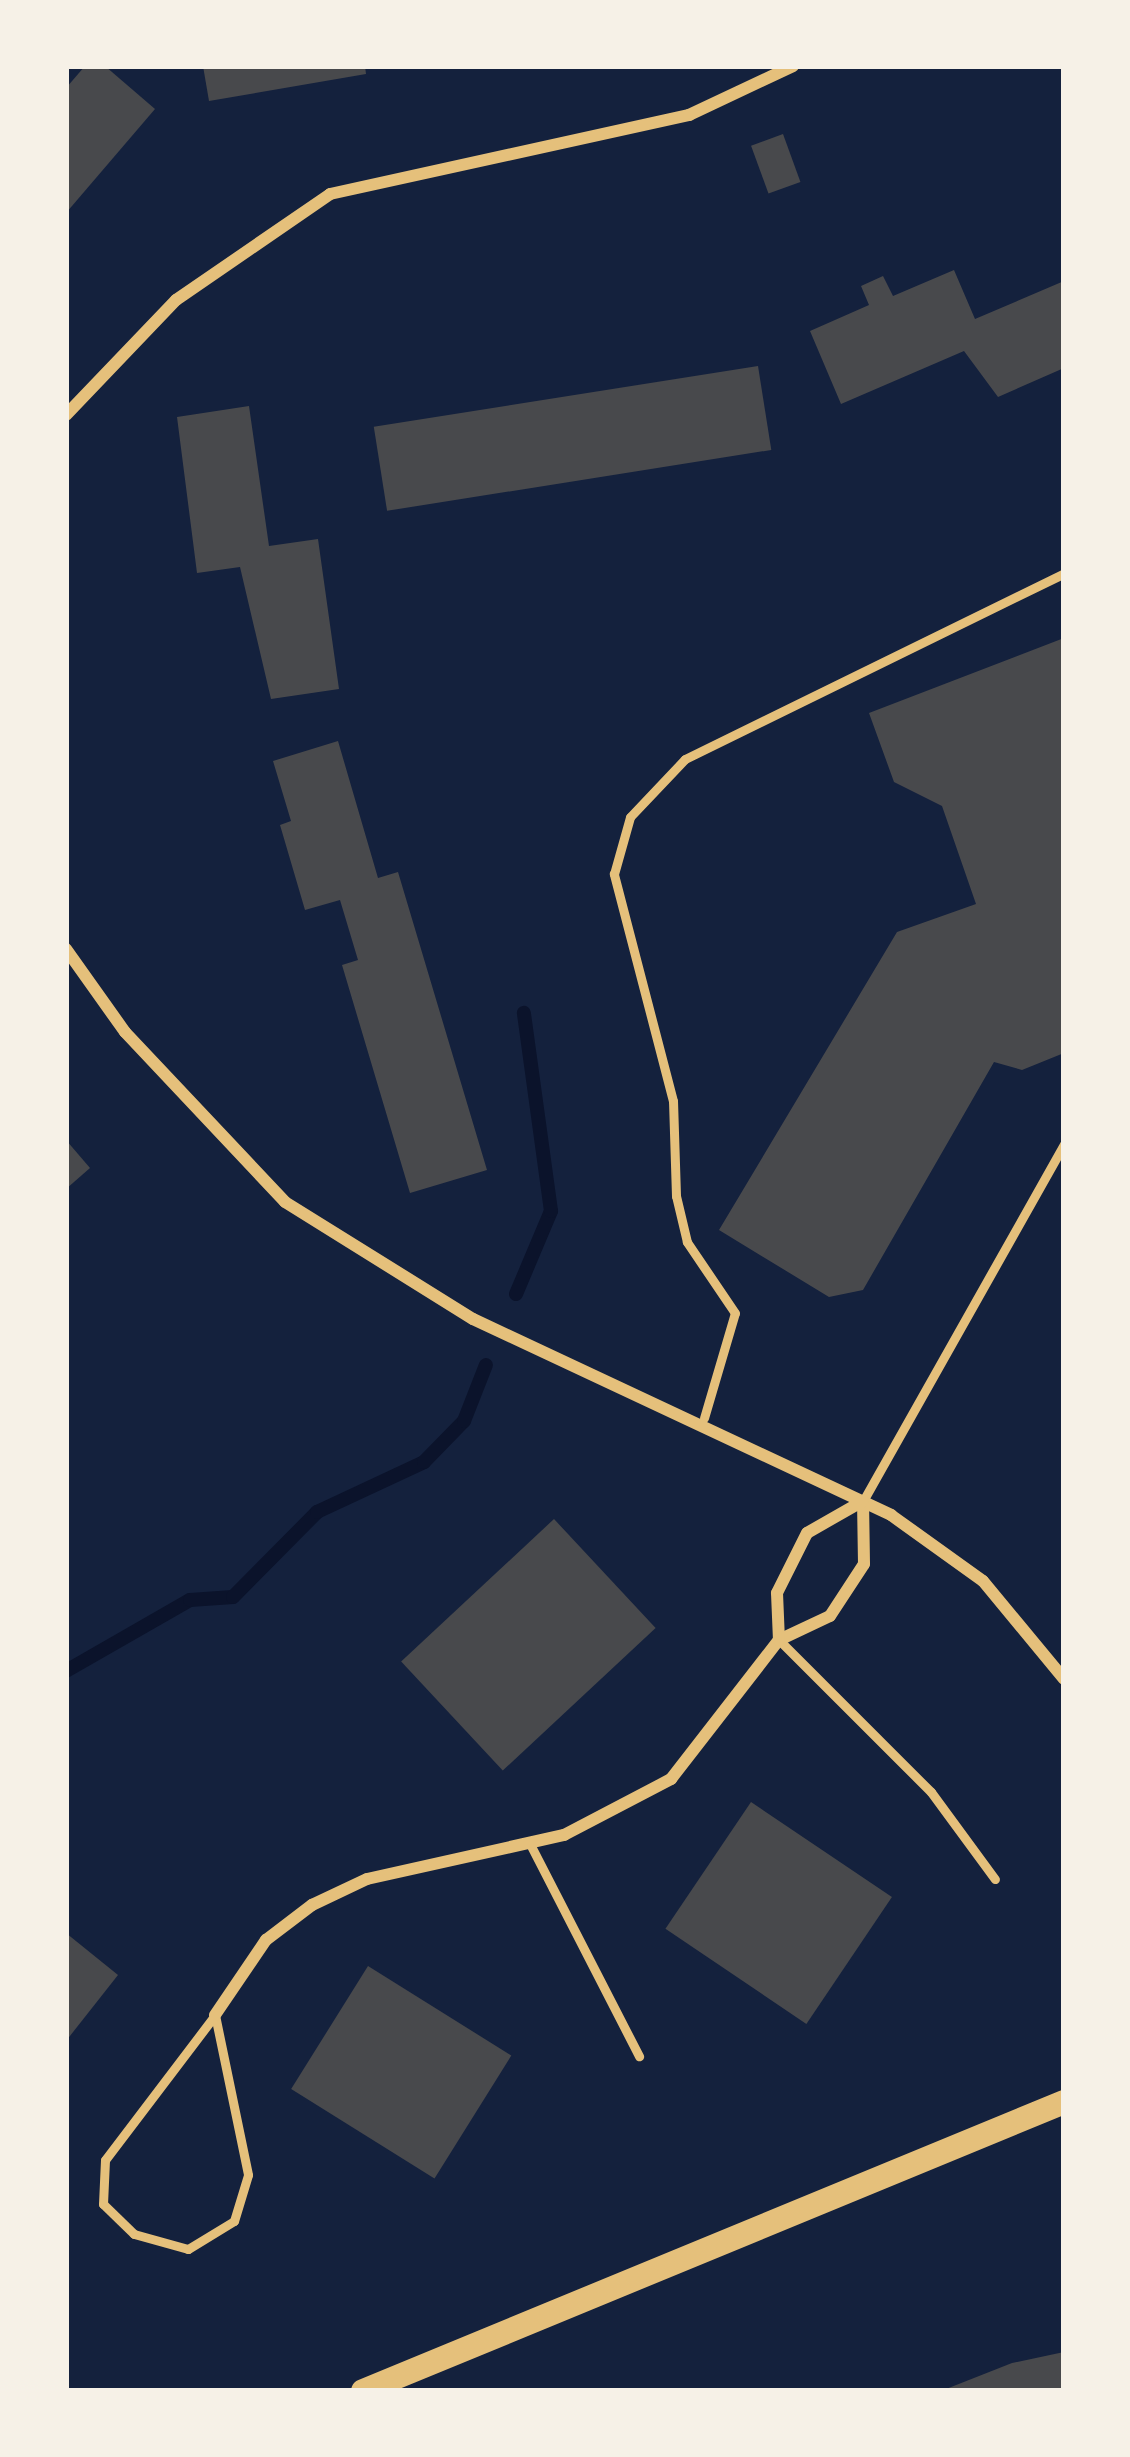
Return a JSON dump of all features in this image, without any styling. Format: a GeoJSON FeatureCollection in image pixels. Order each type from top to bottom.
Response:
{"type":"FeatureCollection","features":[{"type":"Feature","properties":{"kind":"main road"},"geometry":{"type":"LineString","coordinates":[[363,2391],[1064,2102]]}},
{"type":"Feature","properties":{"kind":"street"},"geometry":{"type":"LineString","coordinates":[[66,415],[176,300],[330,194],[689,115],[793,66]]}},
{"type":"Feature","properties":{"kind":"street"},"geometry":{"type":"LineString","coordinates":[[66,949],[125,1032],[285,1202],[473,1319],[704,1418],[863,1501],[983,1581],[1064,1679]]}},
{"type":"Feature","properties":{"kind":"street"},"geometry":{"type":"LineString","coordinates":[[214,2015],[266,1940],[312,1904],[367,1879],[529,1842],[611,1816],[671,1780],[779,1640],[830,1616],[865,1564],[863,1501]]}},
{"type":"Feature","properties":{"kind":"street"},"geometry":{"type":"LineString","coordinates":[[779,1640],[777,1593],[807,1533],[863,1501]]}},
{"type":"Feature","properties":{"kind":"lane"},"geometry":{"type":"LineString","coordinates":[[704,1418],[735,1312],[687,1242],[676,1196],[673,1101],[614,874],[630,817],[685,759],[1064,573]]}},
{"type":"Feature","properties":{"kind":"lane"},"geometry":{"type":"LineString","coordinates":[[863,1501],[1064,1144]]}},
{"type":"Feature","properties":{"kind":"lane"},"geometry":{"type":"LineString","coordinates":[[779,1640],[931,1792],[995,1879]]}},
{"type":"Feature","properties":{"kind":"lane"},"geometry":{"type":"LineString","coordinates":[[529,1842],[640,2056]]}},
{"type":"Feature","properties":{"kind":"lane"},"geometry":{"type":"LineString","coordinates":[[214,2015],[248,2175],[234,2221],[188,2249],[134,2234],[103,2204],[105,2161],[214,2015]]}},
{"type":"Feature","properties":{"kind":"building"},"geometry":{"type":"Polygon","coordinates":[[[85,66],[105,66],[155,109],[66,213],[66,88],[85,66]]]}},
{"type":"Feature","properties":{"kind":"building"},"geometry":{"type":"Polygon","coordinates":[[[203,66],[365,66],[366,74],[209,101],[203,66]]]}},
{"type":"Feature","properties":{"kind":"building"},"geometry":{"type":"Polygon","coordinates":[[[783,134],[800,182],[768,194],[751,146],[783,134]]]}},
{"type":"Feature","properties":{"kind":"building"},"geometry":{"type":"Polygon","coordinates":[[[954,270],[975,319],[1064,281],[1064,368],[998,397],[964,351],[841,404],[810,331],[869,305],[861,286],[883,276],[893,296],[954,270]]]}},
{"type":"Feature","properties":{"kind":"building"},"geometry":{"type":"Polygon","coordinates":[[[758,366],[771,450],[387,511],[374,427],[758,366]]]}},
{"type":"Feature","properties":{"kind":"building"},"geometry":{"type":"Polygon","coordinates":[[[249,406],[269,546],[318,539],[339,689],[271,699],[240,567],[197,573],[177,417],[249,406]]]}},
{"type":"Feature","properties":{"kind":"building"},"geometry":{"type":"Polygon","coordinates":[[[1064,638],[1064,1053],[1022,1070],[994,1062],[863,1290],[829,1297],[719,1230],[897,932],[976,904],[942,806],[894,782],[869,713],[1064,638]]]}},
{"type":"Feature","properties":{"kind":"building"},"geometry":{"type":"Polygon","coordinates":[[[338,741],[378,878],[398,872],[487,1170],[410,1193],[342,965],[358,960],[340,900],[305,910],[280,825],[291,821],[273,761],[338,741]]]}},
{"type":"Feature","properties":{"kind":"building"},"geometry":{"type":"Polygon","coordinates":[[[66,1140],[90,1168],[66,1189],[66,1140]]]}},
{"type":"Feature","properties":{"kind":"building"},"geometry":{"type":"Polygon","coordinates":[[[554,1519],[656,1628],[503,1771],[401,1662],[554,1519]]]}},
{"type":"Feature","properties":{"kind":"building"},"geometry":{"type":"Polygon","coordinates":[[[751,1802],[892,1897],[806,2024],[665,1929],[751,1802]]]}},
{"type":"Feature","properties":{"kind":"building"},"geometry":{"type":"Polygon","coordinates":[[[66,1933],[118,1975],[66,2041],[66,1933]]]}},
{"type":"Feature","properties":{"kind":"building"},"geometry":{"type":"Polygon","coordinates":[[[368,1966],[511,2056],[434,2179],[291,2089],[368,1966]]]}},
{"type":"Feature","properties":{"kind":"building"},"geometry":{"type":"Polygon","coordinates":[[[1064,2352],[1064,2391],[941,2391],[1012,2363],[1064,2352]]]}},
{"type":"Feature","properties":{"kind":"waterway"},"geometry":{"type":"LineString","coordinates":[[516,1294],[551,1211],[524,1013]]}},
{"type":"Feature","properties":{"kind":"waterway"},"geometry":{"type":"LineString","coordinates":[[66,1671],[190,1600],[233,1597],[317,1512],[424,1462],[464,1421],[486,1365]]}}]}
